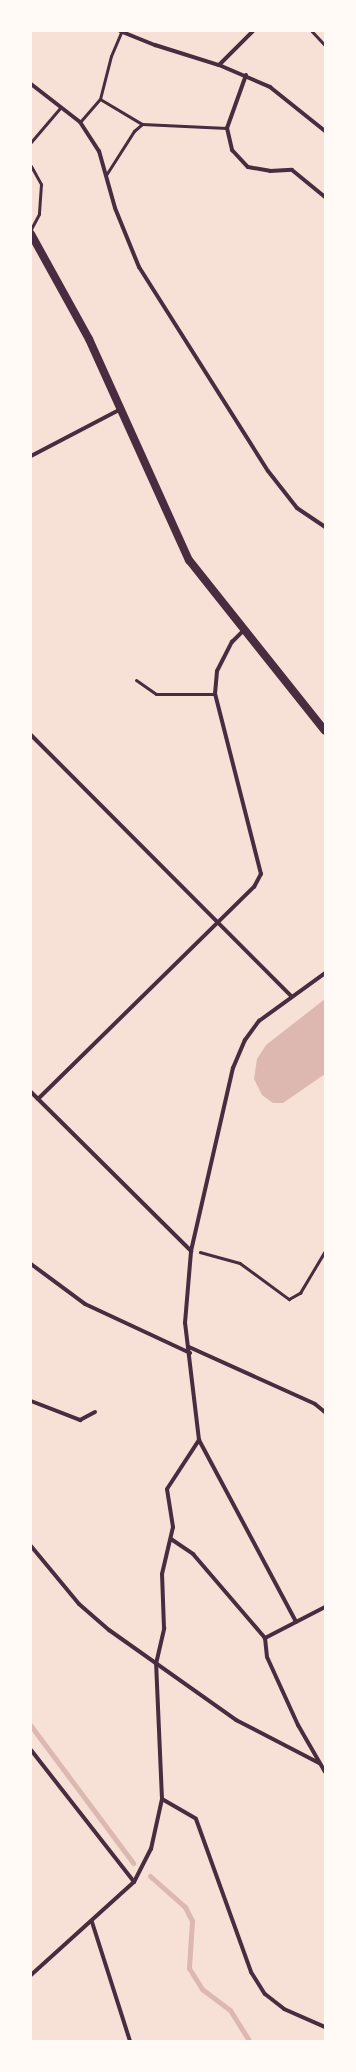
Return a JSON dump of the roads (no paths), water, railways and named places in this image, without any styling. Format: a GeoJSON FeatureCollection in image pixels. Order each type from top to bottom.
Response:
{"type":"FeatureCollection","features":[{"type":"Feature","properties":{"kind":"main road"},"geometry":{"type":"LineString","coordinates":[[31,234],[89,339],[122,408],[189,560],[243,631],[325,731]]}},
{"type":"Feature","properties":{"kind":"street"},"geometry":{"type":"LineString","coordinates":[[121,31],[155,45],[246,75],[270,87],[325,131]]}},
{"type":"Feature","properties":{"kind":"street"},"geometry":{"type":"LineString","coordinates":[[219,65],[253,31]]}},
{"type":"Feature","properties":{"kind":"street"},"geometry":{"type":"LineString","coordinates":[[246,75],[227,128],[232,150],[248,167],[270,171],[292,170],[325,197]]}},
{"type":"Feature","properties":{"kind":"street"},"geometry":{"type":"LineString","coordinates":[[31,84],[80,122],[99,151],[115,208],[143,273],[268,471],[297,508],[325,527]]}},
{"type":"Feature","properties":{"kind":"street"},"geometry":{"type":"LineString","coordinates":[[31,456],[122,408]]}},
{"type":"Feature","properties":{"kind":"street"},"geometry":{"type":"LineString","coordinates":[[38,1099],[254,887],[261,874],[215,694],[217,671],[232,642],[243,631]]}},
{"type":"Feature","properties":{"kind":"street"},"geometry":{"type":"LineString","coordinates":[[31,735],[217,924],[291,996]]}},
{"type":"Feature","properties":{"kind":"street"},"geometry":{"type":"LineString","coordinates":[[296,1622],[199,1440],[186,1322],[191,1251],[233,1068],[245,1040],[259,1021],[291,996],[325,973]]}},
{"type":"Feature","properties":{"kind":"street"},"geometry":{"type":"LineString","coordinates":[[31,1092],[191,1251]]}},
{"type":"Feature","properties":{"kind":"street"},"geometry":{"type":"LineString","coordinates":[[31,1264],[85,1304],[190,1353]]}},
{"type":"Feature","properties":{"kind":"street"},"geometry":{"type":"LineString","coordinates":[[189,1347],[315,1404],[325,1412]]}},
{"type":"Feature","properties":{"kind":"street"},"geometry":{"type":"LineString","coordinates":[[31,1401],[80,1420],[95,1412]]}},
{"type":"Feature","properties":{"kind":"street"},"geometry":{"type":"LineString","coordinates":[[31,1975],[92,1922],[134,1882],[151,1849],[162,1799],[156,1664],[164,1628],[162,1574],[173,1527],[167,1489],[199,1440]]}},
{"type":"Feature","properties":{"kind":"street"},"geometry":{"type":"LineString","coordinates":[[171,1539],[193,1554],[265,1638],[267,1657],[319,1763],[325,1772]]}},
{"type":"Feature","properties":{"kind":"street"},"geometry":{"type":"LineString","coordinates":[[31,1546],[79,1604],[156,1664],[236,1720],[319,1763]]}},
{"type":"Feature","properties":{"kind":"street"},"geometry":{"type":"LineString","coordinates":[[265,1638],[325,1607]]}},
{"type":"Feature","properties":{"kind":"street"},"geometry":{"type":"LineString","coordinates":[[31,1750],[134,1882]]}},
{"type":"Feature","properties":{"kind":"street"},"geometry":{"type":"LineString","coordinates":[[162,1799],[196,1819],[251,1972],[265,1994],[284,2009],[325,2027]]}},
{"type":"Feature","properties":{"kind":"street"},"geometry":{"type":"LineString","coordinates":[[92,1922],[130,2041]]}},
{"type":"Feature","properties":{"kind":"lane"},"geometry":{"type":"LineString","coordinates":[[80,122],[100,99],[110,56],[121,31]]}},
{"type":"Feature","properties":{"kind":"lane"},"geometry":{"type":"LineString","coordinates":[[100,99],[142,124],[227,128]]}},
{"type":"Feature","properties":{"kind":"lane"},"geometry":{"type":"LineString","coordinates":[[31,142],[60,108]]}},
{"type":"Feature","properties":{"kind":"lane"},"geometry":{"type":"LineString","coordinates":[[106,175],[134,131],[142,124]]}},
{"type":"Feature","properties":{"kind":"lane"},"geometry":{"type":"LineString","coordinates":[[31,166],[41,184],[40,214],[31,229]]}},
{"type":"Feature","properties":{"kind":"lane"},"geometry":{"type":"LineString","coordinates":[[136,680],[156,694],[215,694]]}},
{"type":"Feature","properties":{"kind":"waterway"},"geometry":{"type":"LineString","coordinates":[[31,1726],[133,1863]]}},
{"type":"Feature","properties":{"kind":"waterway"},"geometry":{"type":"LineString","coordinates":[[150,1876],[185,1907],[192,1921],[189,1968],[202,1989],[230,2010],[249,2041]]}}]}
